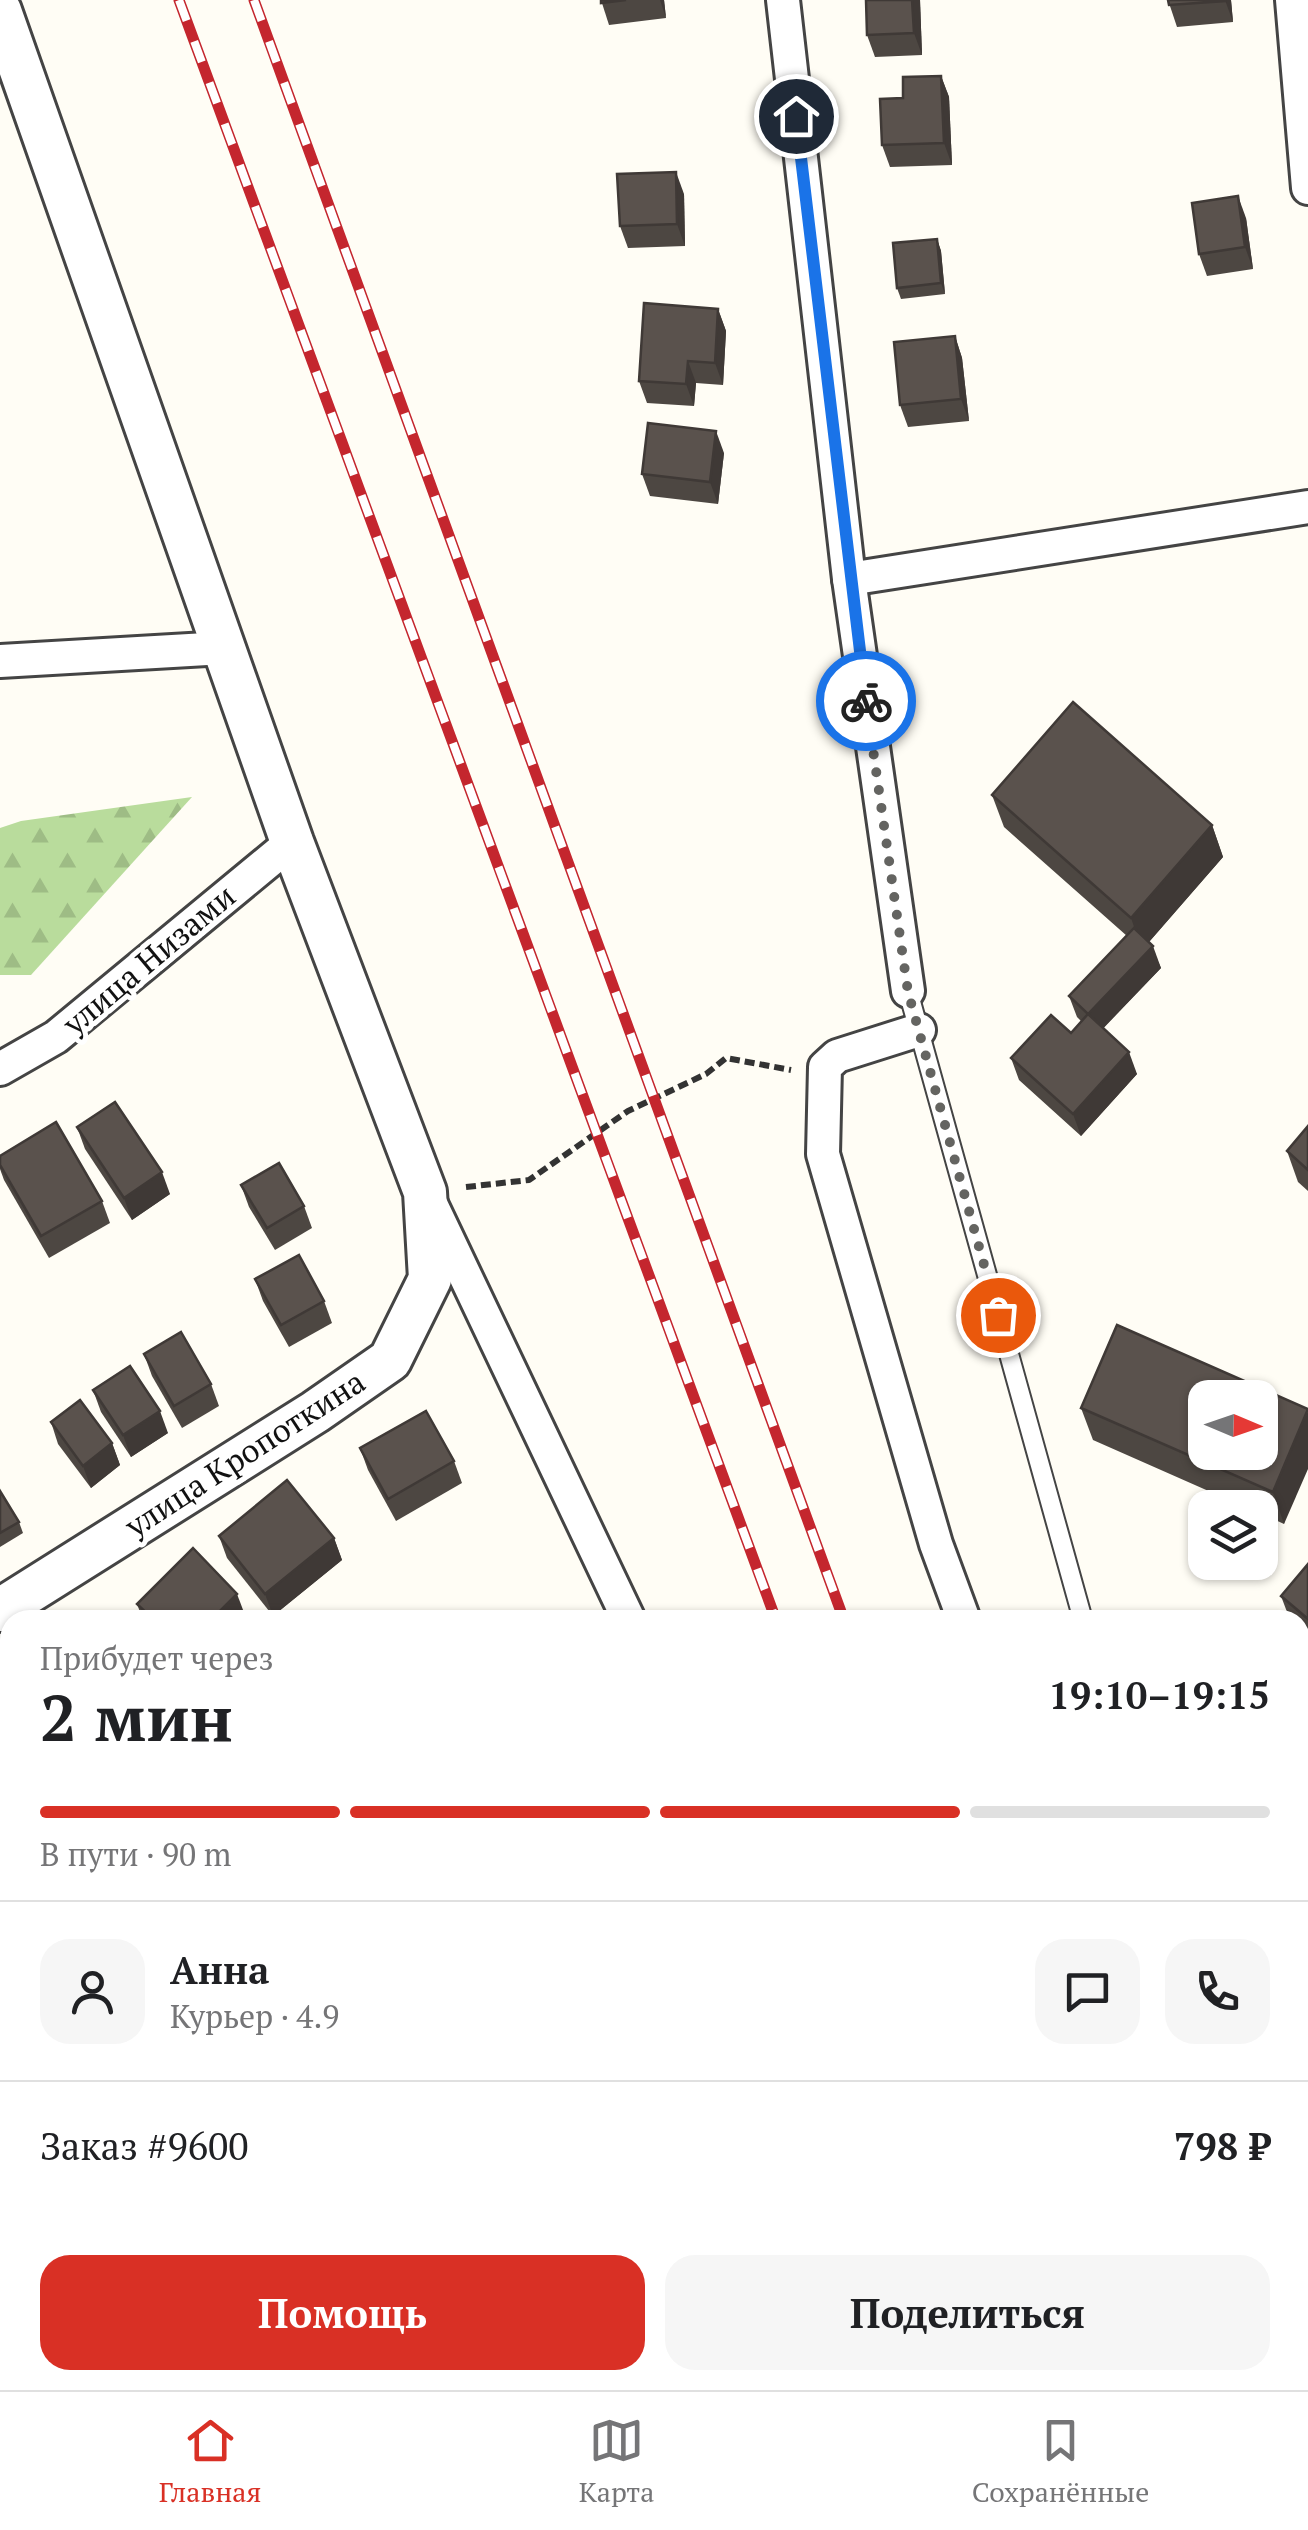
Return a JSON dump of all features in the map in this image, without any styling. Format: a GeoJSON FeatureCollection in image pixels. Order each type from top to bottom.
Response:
{"type":"FeatureCollection","features":[{"type":"Feature","properties":{"kind":"street"},"geometry":{"type":"LineString","coordinates":[[783,0],[848,579],[908,992]]}},
{"type":"Feature","properties":{"kind":"street"},"geometry":{"type":"LineString","coordinates":[[1292,0],[1308,188]]}},
{"type":"Feature","properties":{"kind":"street","name":"улица Кропоткина"},"geometry":{"type":"LineString","coordinates":[[0,11],[292,842],[425,1192],[430,1280],[390,1360],[315,1412],[0,1610]]}},
{"type":"Feature","properties":{"kind":"street"},"geometry":{"type":"LineString","coordinates":[[848,579],[1308,507]]}},
{"type":"Feature","properties":{"kind":"street"},"geometry":{"type":"LineString","coordinates":[[0,661],[224,648]]}},
{"type":"Feature","properties":{"kind":"street","name":"улица Низами"},"geometry":{"type":"LineString","coordinates":[[0,1069],[56,1037],[292,842]]}},
{"type":"Feature","properties":{"kind":"street"},"geometry":{"type":"LineString","coordinates":[[919,1030],[837,1056],[822,1075],[823,1154],[936,1544],[960,1610]]}},
{"type":"Feature","properties":{"kind":"street"},"geometry":{"type":"LineString","coordinates":[[425,1192],[623,1610]]}},
{"type":"Feature","properties":{"kind":"lane"},"geometry":{"type":"LineString","coordinates":[[908,992],[1080,1610]]}},
{"type":"Feature","properties":{"kind":"path"},"geometry":{"type":"LineString","coordinates":[[425,1192],[529,1180],[628,1111],[706,1074],[726,1058],[822,1075]]}},
{"type":"Feature","properties":{"kind":"green space"},"geometry":{"type":"Polygon","coordinates":[[[192,797],[31,975],[0,975],[0,828],[21,821],[192,797]]]}},
{"type":"Feature","properties":{"kind":"building"},"geometry":{"type":"Polygon","coordinates":[[[866,0],[912,0],[914,33],[867,35],[866,0]]]}},
{"type":"Feature","properties":{"kind":"building"},"geometry":{"type":"Polygon","coordinates":[[[1168,0],[1225,0],[1225,1],[1169,5],[1168,0]]]}},
{"type":"Feature","properties":{"kind":"building"},"geometry":{"type":"Polygon","coordinates":[[[941,76],[944,143],[882,145],[880,99],[903,98],[903,77],[941,76]]]}},
{"type":"Feature","properties":{"kind":"building"},"geometry":{"type":"Polygon","coordinates":[[[676,172],[677,224],[620,226],[617,174],[676,172]]]}},
{"type":"Feature","properties":{"kind":"building"},"geometry":{"type":"Polygon","coordinates":[[[1238,196],[1245,247],[1199,254],[1192,203],[1238,196]]]}},
{"type":"Feature","properties":{"kind":"building"},"geometry":{"type":"Polygon","coordinates":[[[937,239],[941,283],[897,288],[893,243],[937,239]]]}},
{"type":"Feature","properties":{"kind":"building"},"geometry":{"type":"Polygon","coordinates":[[[644,303],[718,309],[715,363],[688,361],[686,384],[639,381],[644,303]]]}},
{"type":"Feature","properties":{"kind":"building"},"geometry":{"type":"Polygon","coordinates":[[[955,336],[961,399],[900,405],[894,342],[955,336]]]}},
{"type":"Feature","properties":{"kind":"building"},"geometry":{"type":"Polygon","coordinates":[[[648,423],[716,431],[710,482],[642,474],[648,423]]]}},
{"type":"Feature","properties":{"kind":"building"},"geometry":{"type":"Polygon","coordinates":[[[1073,702],[1212,825],[1131,918],[992,795],[1073,702]]]}},
{"type":"Feature","properties":{"kind":"building"},"geometry":{"type":"Polygon","coordinates":[[[1134,928],[1153,946],[1088,1014],[1069,996],[1134,928]]]}},
{"type":"Feature","properties":{"kind":"building"},"geometry":{"type":"Polygon","coordinates":[[[1088,1014],[1129,1052],[1073,1114],[1011,1058],[1051,1015],[1071,1033],[1088,1014]]]}},
{"type":"Feature","properties":{"kind":"building"},"geometry":{"type":"Polygon","coordinates":[[[115,1102],[162,1172],[124,1198],[77,1127],[115,1102]]]}},
{"type":"Feature","properties":{"kind":"building"},"geometry":{"type":"Polygon","coordinates":[[[56,1122],[102,1201],[41,1236],[0,1165],[0,1156],[56,1122]]]}},
{"type":"Feature","properties":{"kind":"building"},"geometry":{"type":"Polygon","coordinates":[[[1308,1126],[1308,1170],[1287,1151],[1308,1126]]]}},
{"type":"Feature","properties":{"kind":"building"},"geometry":{"type":"Polygon","coordinates":[[[279,1163],[304,1206],[267,1228],[241,1185],[279,1163]]]}},
{"type":"Feature","properties":{"kind":"building"},"geometry":{"type":"Polygon","coordinates":[[[299,1255],[324,1301],[281,1325],[255,1279],[299,1255]]]}},
{"type":"Feature","properties":{"kind":"building"},"geometry":{"type":"Polygon","coordinates":[[[1117,1325],[1242,1380],[1188,1380],[1188,1455],[1081,1408],[1117,1325]]]}},
{"type":"Feature","properties":{"kind":"building"},"geometry":{"type":"Polygon","coordinates":[[[181,1332],[211,1384],[174,1406],[144,1354],[181,1332]]]}},
{"type":"Feature","properties":{"kind":"building"},"geometry":{"type":"Polygon","coordinates":[[[130,1366],[160,1411],[123,1435],[93,1390],[130,1366]]]}},
{"type":"Feature","properties":{"kind":"building"},"geometry":{"type":"Polygon","coordinates":[[[1278,1396],[1308,1409],[1274,1490],[1223,1470],[1278,1470],[1278,1396]]]}},
{"type":"Feature","properties":{"kind":"building"},"geometry":{"type":"Polygon","coordinates":[[[80,1400],[112,1443],[83,1466],[51,1422],[80,1400]]]}},
{"type":"Feature","properties":{"kind":"building"},"geometry":{"type":"Polygon","coordinates":[[[426,1411],[454,1461],[388,1499],[360,1448],[426,1411]]]}},
{"type":"Feature","properties":{"kind":"building"},"geometry":{"type":"Polygon","coordinates":[[[287,1480],[334,1538],[265,1594],[219,1536],[287,1480]]]}},
{"type":"Feature","properties":{"kind":"building"},"geometry":{"type":"Polygon","coordinates":[[[0,1491],[19,1522],[0,1533],[0,1491]]]}},
{"type":"Feature","properties":{"kind":"building"},"geometry":{"type":"Polygon","coordinates":[[[193,1548],[237,1594],[221,1610],[143,1610],[137,1604],[193,1548]]]}},
{"type":"Feature","properties":{"kind":"building"},"geometry":{"type":"Polygon","coordinates":[[[1308,1564],[1308,1610],[1297,1610],[1281,1596],[1308,1564]]]}},
{"type":"Feature","properties":{"kind":"railway"},"geometry":{"type":"LineString","coordinates":[[179,0],[772,1610]]}},
{"type":"Feature","properties":{"kind":"railway"},"geometry":{"type":"LineString","coordinates":[[254,0],[840,1610]]}},
{"type":"Feature","properties":{"kind":"way so far"},"geometry":{"type":"LineString","coordinates":[[866,701],[908,992],[998,1315]]}},
{"type":"Feature","properties":{"kind":"route"},"geometry":{"type":"LineString","coordinates":[[796,116],[848,579],[866,701]]}}]}
